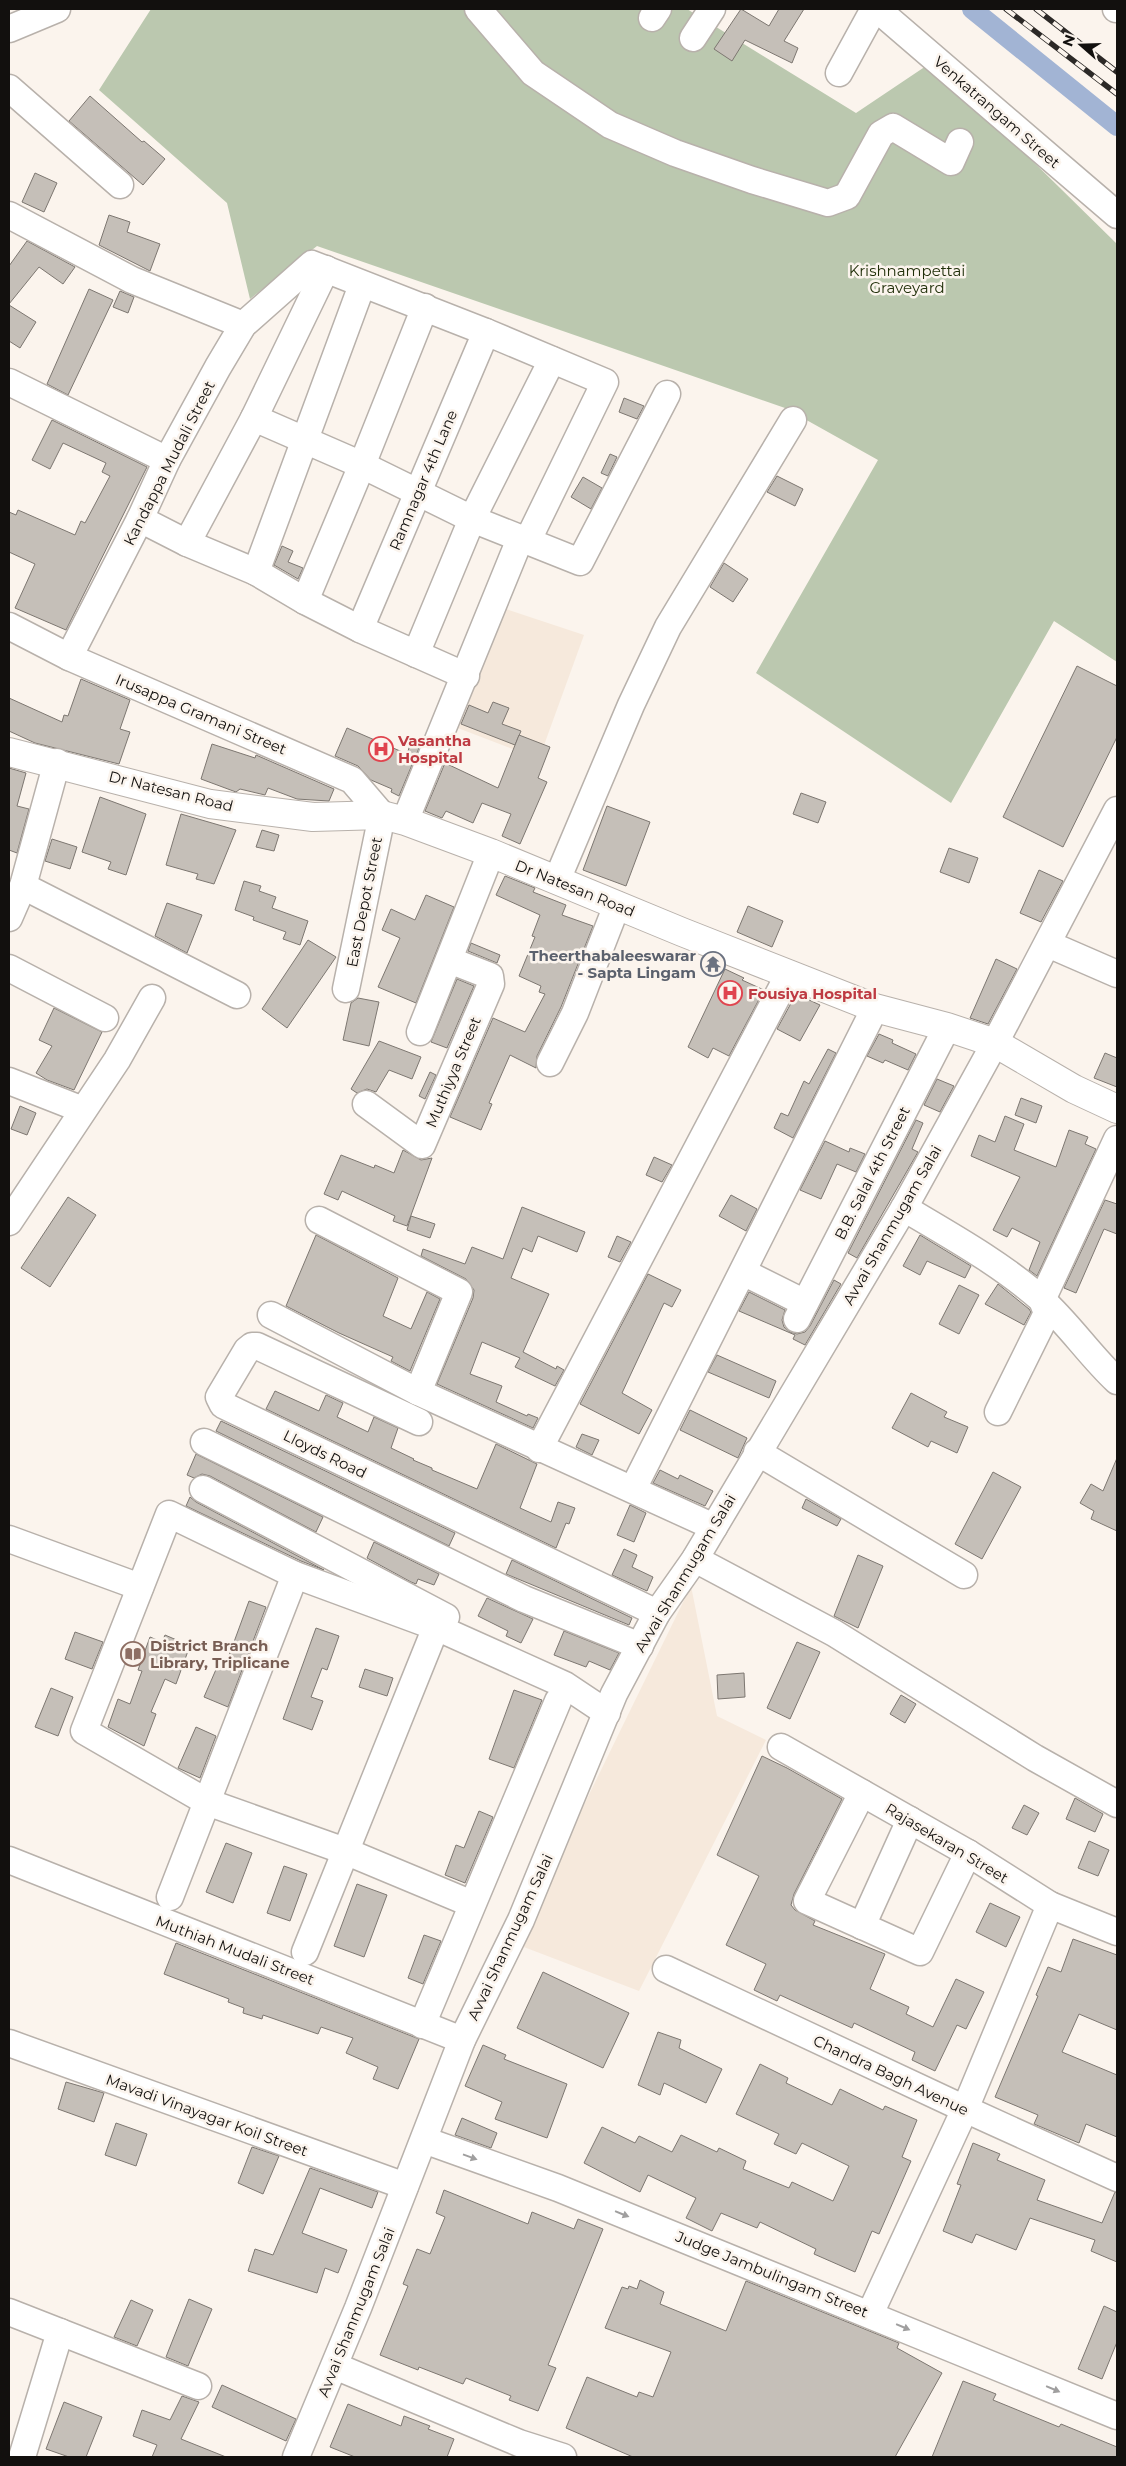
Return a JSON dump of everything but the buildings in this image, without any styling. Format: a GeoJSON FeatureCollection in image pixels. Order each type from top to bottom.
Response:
{"type":"FeatureCollection","features":[{"type":"Feature","properties":{"kind":"main road","name":"Dr Natesan Road"},"geometry":{"type":"LineString","coordinates":[[9,752],[57,762],[210,804],[312,817],[393,818],[491,853],[875,1008],[946,1027],[995,1043],[1074,1089],[1117,1109]]}},
{"type":"Feature","properties":{"kind":"street"},"geometry":{"type":"LineString","coordinates":[[9,29],[56,9]]}},
{"type":"Feature","properties":{"kind":"street"},"geometry":{"type":"LineString","coordinates":[[478,9],[533,73],[610,125],[701,162],[828,202],[846,196],[881,134],[893,127],[951,162],[960,142]]}},
{"type":"Feature","properties":{"kind":"street"},"geometry":{"type":"LineString","coordinates":[[693,38],[712,9]]}},
{"type":"Feature","properties":{"kind":"street"},"geometry":{"type":"LineString","coordinates":[[839,73],[876,9]]}},
{"type":"Feature","properties":{"kind":"street","name":"Venkatrangam Street"},"geometry":{"type":"LineString","coordinates":[[876,9],[1117,215]]}},
{"type":"Feature","properties":{"kind":"street"},"geometry":{"type":"LineString","coordinates":[[9,88],[120,185]]}},
{"type":"Feature","properties":{"kind":"street"},"geometry":{"type":"LineString","coordinates":[[9,215],[132,280],[243,326]]}},
{"type":"Feature","properties":{"kind":"street"},"geometry":{"type":"LineString","coordinates":[[187,543],[254,418],[319,267],[362,286],[425,308],[552,360],[472,518],[416,654]]}},
{"type":"Feature","properties":{"kind":"street","name":"Kandappa Mudali Street"},"geometry":{"type":"LineString","coordinates":[[69,657],[140,519],[167,460],[243,326],[319,267]]}},
{"type":"Feature","properties":{"kind":"street"},"geometry":{"type":"LineString","coordinates":[[256,572],[306,442],[362,286]]}},
{"type":"Feature","properties":{"kind":"street"},"geometry":{"type":"LineString","coordinates":[[305,601],[362,466],[425,308]]}},
{"type":"Feature","properties":{"kind":"street","name":"Ramnagar 4th Lane"},"geometry":{"type":"LineString","coordinates":[[360,629],[486,332]]}},
{"type":"Feature","properties":{"kind":"street","name":"East Depot Street"},"geometry":{"type":"LineString","coordinates":[[346,989],[393,818],[466,676],[523,540],[605,382],[552,360]]}},
{"type":"Feature","properties":{"kind":"street"},"geometry":{"type":"LineString","coordinates":[[9,382],[167,460]]}},
{"type":"Feature","properties":{"kind":"street"},"geometry":{"type":"LineString","coordinates":[[254,418],[418,491],[472,518],[580,562],[668,394]]}},
{"type":"Feature","properties":{"kind":"street"},"geometry":{"type":"LineString","coordinates":[[557,880],[631,705],[668,627],[793,420]]}},
{"type":"Feature","properties":{"kind":"street"},"geometry":{"type":"LineString","coordinates":[[140,519],[187,543],[256,572],[305,601],[360,629],[466,676]]}},
{"type":"Feature","properties":{"kind":"street","name":"Irusappa Gramani Street"},"geometry":{"type":"LineString","coordinates":[[10,632],[352,780],[393,818]]}},
{"type":"Feature","properties":{"kind":"street"},"geometry":{"type":"LineString","coordinates":[[9,918],[23,886],[57,762]]}},
{"type":"Feature","properties":{"kind":"street","name":"Avvai Shanmugam Salai"},"geometry":{"type":"LineString","coordinates":[[296,2457],[335,2366],[462,2040],[521,1920],[611,1704],[657,1613],[696,1559],[757,1452],[904,1208],[1048,944],[1117,810]]}},
{"type":"Feature","properties":{"kind":"street"},"geometry":{"type":"LineString","coordinates":[[420,1032],[491,853]]}},
{"type":"Feature","properties":{"kind":"street"},"geometry":{"type":"LineString","coordinates":[[23,886],[236,995]]}},
{"type":"Feature","properties":{"kind":"street"},"geometry":{"type":"LineString","coordinates":[[550,1063],[575,1013],[617,905]]}},
{"type":"Feature","properties":{"kind":"street"},"geometry":{"type":"LineString","coordinates":[[1048,944],[1117,974]]}},
{"type":"Feature","properties":{"kind":"street","name":"Muthiyya Street"},"geometry":{"type":"LineString","coordinates":[[366,1104],[422,1145],[491,984],[490,976],[449,960]]}},
{"type":"Feature","properties":{"kind":"street"},"geometry":{"type":"LineString","coordinates":[[9,968],[105,1018]]}},
{"type":"Feature","properties":{"kind":"street"},"geometry":{"type":"LineString","coordinates":[[539,1448],[789,974]]}},
{"type":"Feature","properties":{"kind":"street"},"geometry":{"type":"LineString","coordinates":[[9,1222],[117,1060],[152,998]]}},
{"type":"Feature","properties":{"kind":"street"},"geometry":{"type":"LineString","coordinates":[[633,1489],[875,1008]]}},
{"type":"Feature","properties":{"kind":"street","name":"B.B. Salal 4th Street"},"geometry":{"type":"LineString","coordinates":[[743,1272],[801,1311],[946,1027]]}},
{"type":"Feature","properties":{"kind":"street"},"geometry":{"type":"LineString","coordinates":[[9,1081],[83,1110]]}},
{"type":"Feature","properties":{"kind":"street"},"geometry":{"type":"LineString","coordinates":[[998,1412],[1047,1313],[1042,1300],[1117,1138]]}},
{"type":"Feature","properties":{"kind":"street"},"geometry":{"type":"LineString","coordinates":[[904,1208],[993,1262],[1042,1300],[1100,1366],[1117,1381]]}},
{"type":"Feature","properties":{"kind":"street"},"geometry":{"type":"LineString","coordinates":[[320,1220],[459,1292],[418,1392]]}},
{"type":"Feature","properties":{"kind":"street"},"geometry":{"type":"LineString","coordinates":[[271,1315],[418,1392],[714,1527]]}},
{"type":"Feature","properties":{"kind":"street","name":"Lloyds Road"},"geometry":{"type":"LineString","coordinates":[[419,1422],[257,1346],[252,1346],[247,1350],[219,1397],[223,1405],[657,1613]]}},
{"type":"Feature","properties":{"kind":"street"},"geometry":{"type":"LineString","coordinates":[[204,1442],[524,1599],[640,1646]]}},
{"type":"Feature","properties":{"kind":"street"},"geometry":{"type":"LineString","coordinates":[[757,1452],[964,1574]]}},
{"type":"Feature","properties":{"kind":"street"},"geometry":{"type":"LineString","coordinates":[[203,1489],[611,1704]]}},
{"type":"Feature","properties":{"kind":"street"},"geometry":{"type":"LineString","coordinates":[[472,1904],[345,1852],[207,1802],[84,1731],[169,1514],[296,1575],[436,1627],[611,1704]]}},
{"type":"Feature","properties":{"kind":"street"},"geometry":{"type":"LineString","coordinates":[[9,1539],[140,1587]]}},
{"type":"Feature","properties":{"kind":"street"},"geometry":{"type":"LineString","coordinates":[[696,1559],[834,1634],[1035,1758],[1117,1804]]}},
{"type":"Feature","properties":{"kind":"street"},"geometry":{"type":"LineString","coordinates":[[170,1897],[296,1575]]}},
{"type":"Feature","properties":{"kind":"street"},"geometry":{"type":"LineString","coordinates":[[305,1952],[436,1627]]}},
{"type":"Feature","properties":{"kind":"street"},"geometry":{"type":"LineString","coordinates":[[422,2025],[558,1701]]}},
{"type":"Feature","properties":{"kind":"street","name":"Rajasekaran Street"},"geometry":{"type":"LineString","coordinates":[[781,1746],[968,1853],[1050,1905],[1117,1932]]}},
{"type":"Feature","properties":{"kind":"street"},"geometry":{"type":"LineString","coordinates":[[862,1793],[807,1901],[920,1952],[968,1853]]}},
{"type":"Feature","properties":{"kind":"street"},"geometry":{"type":"LineString","coordinates":[[862,1926],[910,1820]]}},
{"type":"Feature","properties":{"kind":"street","name":"Muthiah Mudali Street"},"geometry":{"type":"LineString","coordinates":[[9,1860],[462,2040]]}},
{"type":"Feature","properties":{"kind":"street"},"geometry":{"type":"LineString","coordinates":[[870,2314],[965,2109],[1050,1905]]}},
{"type":"Feature","properties":{"kind":"street","name":"Chandra Bagh Avenue"},"geometry":{"type":"LineString","coordinates":[[666,1969],[1117,2178]]}},
{"type":"Feature","properties":{"kind":"street","name":"Mavadi Vinayagar Koil Street"},"geometry":{"type":"LineString","coordinates":[[9,2043],[405,2186]]}},
{"type":"Feature","properties":{"kind":"street","name":"Judge Jambulingam Street"},"geometry":{"type":"LineString","coordinates":[[424,2140],[558,2188],[1117,2416]]}},
{"type":"Feature","properties":{"kind":"street"},"geometry":{"type":"LineString","coordinates":[[9,2312],[198,2386]]}},
{"type":"Feature","properties":{"kind":"street"},"geometry":{"type":"LineString","coordinates":[[22,2457],[60,2332]]}},
{"type":"Feature","properties":{"kind":"street"},"geometry":{"type":"LineString","coordinates":[[335,2366],[501,2447],[563,2457]]}},
{"type":"Feature","properties":{"kind":"street"},"geometry":{"type":"LineString","coordinates":[[9,2456],[14,2457]]}},
{"type":"Feature","properties":{"kind":"shaded area"},"geometry":{"type":"Polygon","coordinates":[[[503,608],[584,635],[539,759],[450,725],[503,608]]]}},
{"type":"Feature","properties":{"kind":"shaded area"},"geometry":{"type":"Polygon","coordinates":[[[691,1586],[717,1716],[766,1740],[639,1991],[516,1944],[691,1586]]]}},
{"type":"Feature","properties":{"kind":"green space","name":"Krishnampettai Graveyard"},"geometry":{"type":"Polygon","coordinates":[[[151,9],[687,9],[856,113],[932,62],[1117,244],[1117,662],[1054,621],[951,803],[756,673],[878,460],[785,408],[317,246],[250,299],[227,203],[99,90],[151,9]]]}},
{"type":"Feature","properties":{"kind":"waterway"},"geometry":{"type":"LineString","coordinates":[[972,9],[1117,126]]}},
{"type":"Feature","properties":{"kind":"railway"},"geometry":{"type":"LineString","coordinates":[[1006,9],[1117,94]]}},
{"type":"Feature","properties":{"kind":"railway"},"geometry":{"type":"LineString","coordinates":[[1036,9],[1117,72]]}},
{"type":"Feature","properties":{"kind":"place","name":"Vasantha Hospital"},"geometry":{"type":"Point","coordinates":[381,749]}},
{"type":"Feature","properties":{"kind":"place","name":"Theerthabaleeswarar - Sapta Lingam"},"geometry":{"type":"Point","coordinates":[713,964]}},
{"type":"Feature","properties":{"kind":"place","name":"Fousiya Hospital"},"geometry":{"type":"Point","coordinates":[730,993]}},
{"type":"Feature","properties":{"kind":"place","name":"District Branch Library, Triplicane"},"geometry":{"type":"Point","coordinates":[133,1654]}}]}
